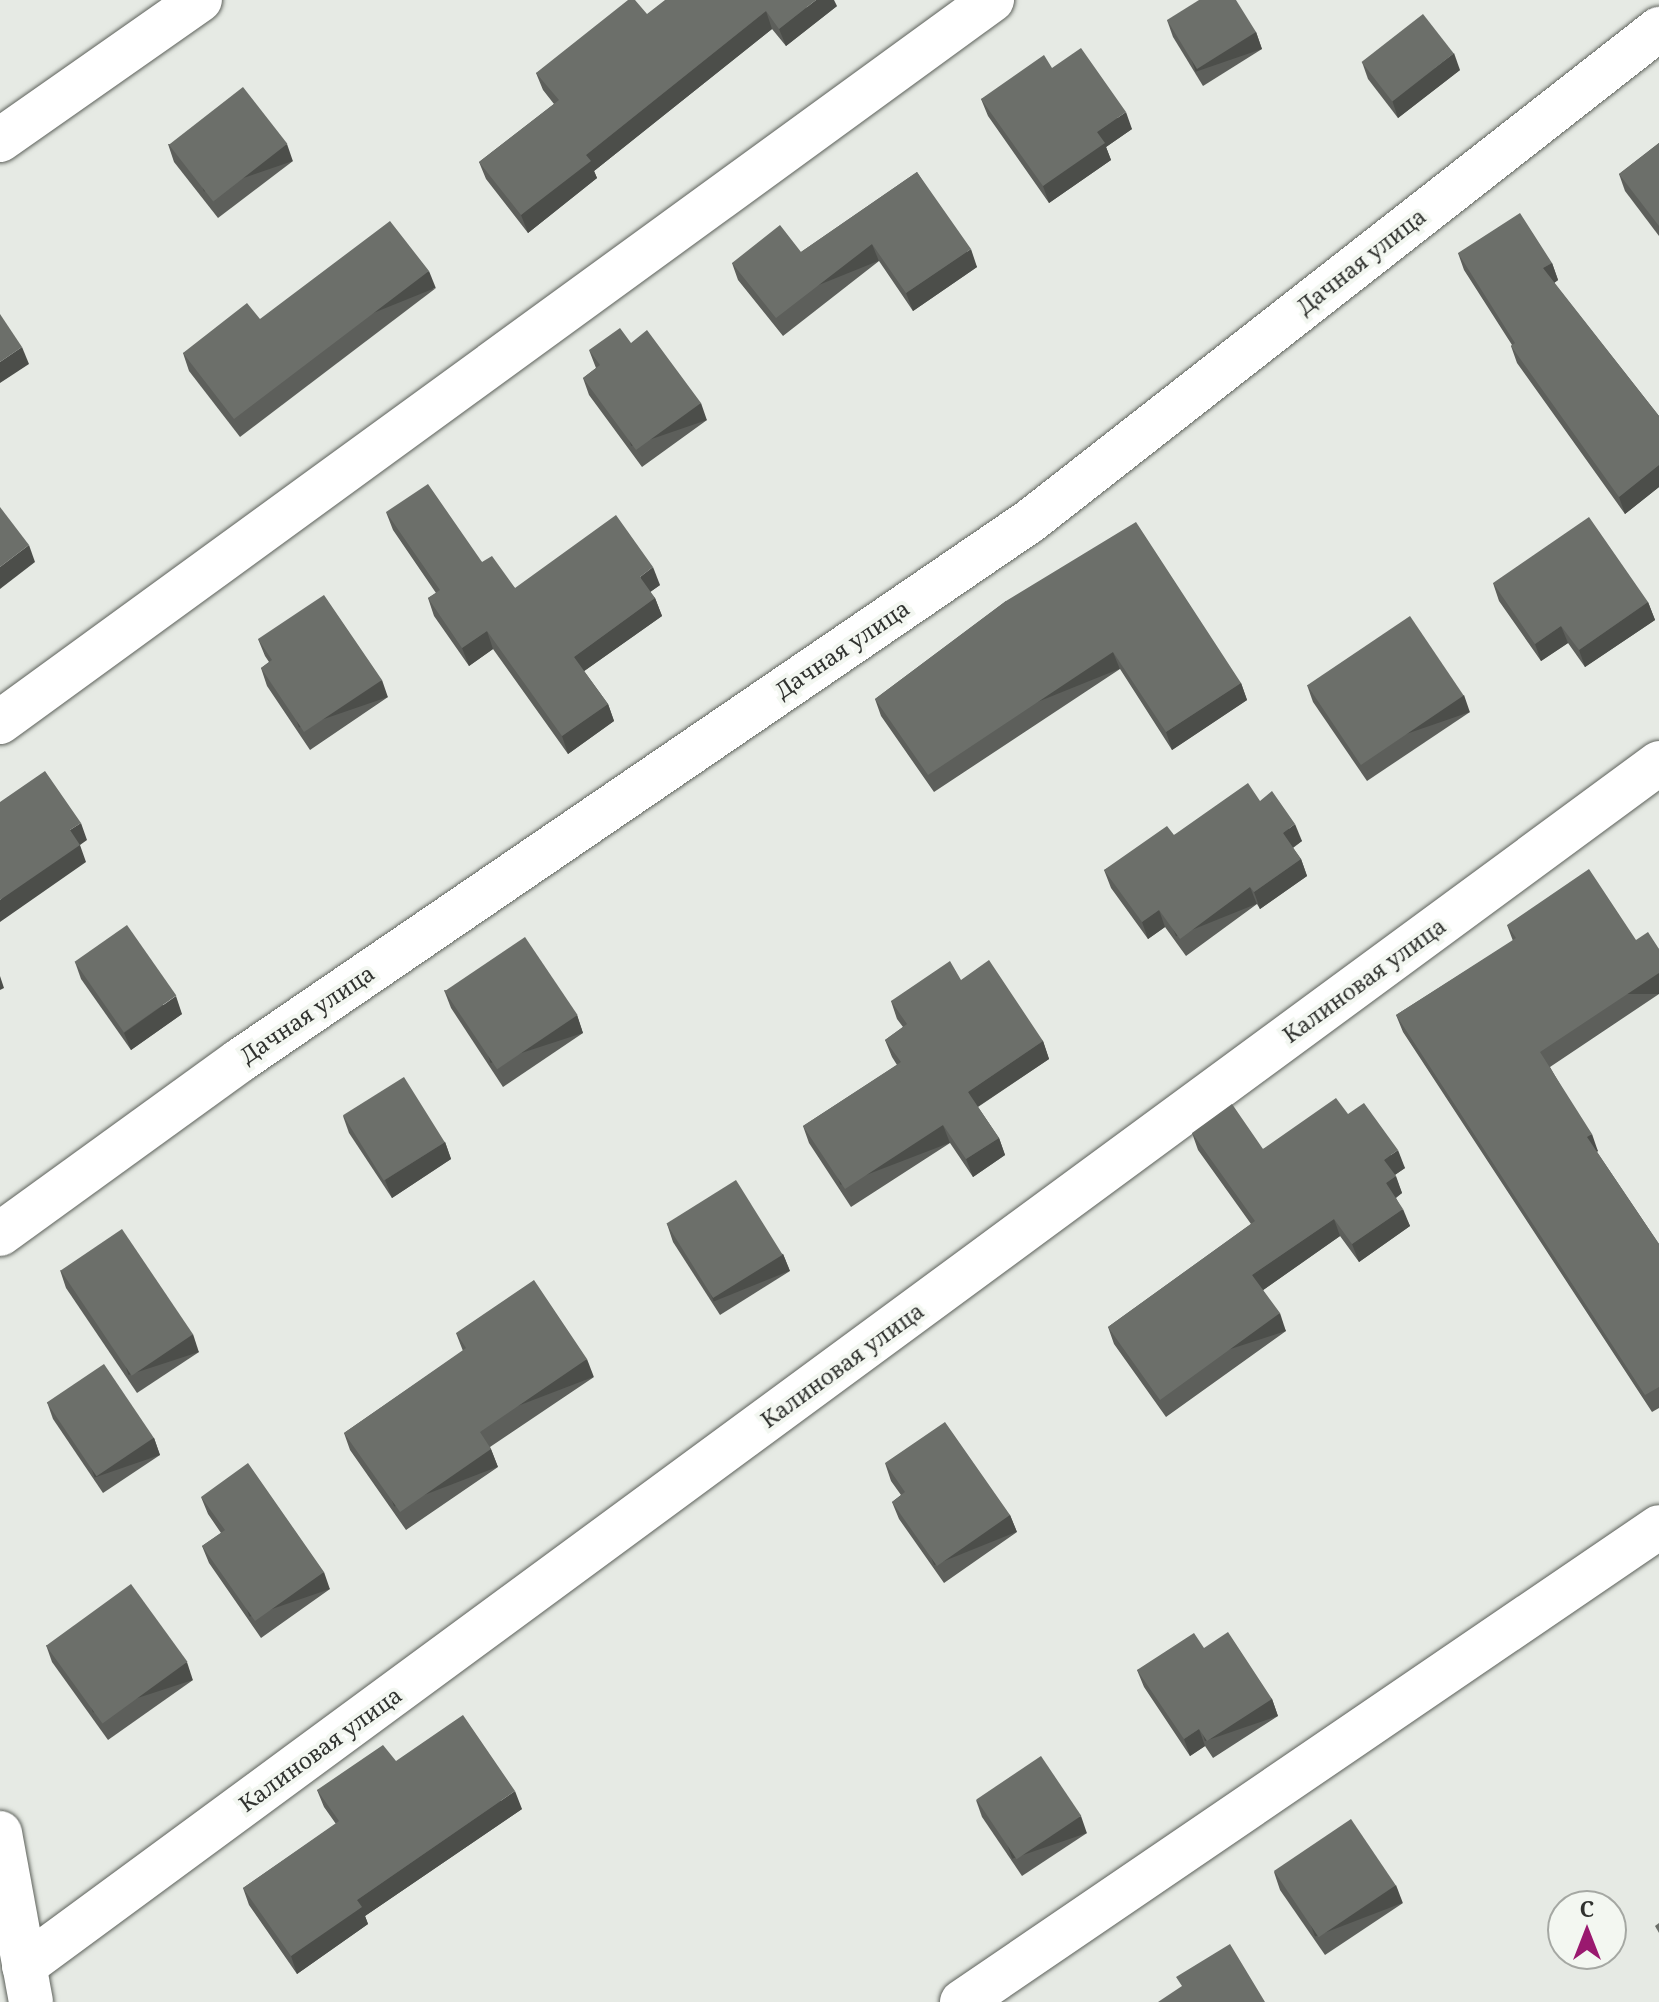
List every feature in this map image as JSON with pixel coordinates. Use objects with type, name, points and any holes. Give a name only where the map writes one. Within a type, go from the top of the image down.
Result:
[{"type":"street","points":[[0,140],[200,0]]},
{"type":"street","points":[[0,722],[992,0]]},
{"type":"street","name":"Дачная улица","points":[[0,1234],[239,1061],[1030,521],[1659,29]]},
{"type":"street","name":"Калиновая улица","points":[[28,1984],[1659,763]]},
{"type":"street","points":[[962,2002],[1659,1527]]},
{"type":"street","points":[[0,1833],[28,1984]]},
{"type":"building","points":[[628,0],[635,0],[647,14],[665,0],[816,0],[779,29],[766,11],[586,155],[591,161],[521,215],[479,162],[559,100],[536,73]]},
{"type":"building","points":[[1199,0],[1236,0],[1256,32],[1197,69],[1167,20]]},
{"type":"building","points":[[1423,14],[1454,53],[1392,101],[1362,62]]},
{"type":"building","points":[[1081,48],[1126,112],[1097,132],[1105,143],[1043,186],[981,99],[1044,55],[1052,68]]},
{"type":"building","points":[[243,87],[287,144],[213,202],[169,145]]},
{"type":"building","points":[[1659,143],[1659,226],[1619,174]]},
{"type":"building","points":[[917,172],[971,249],[906,293],[872,244],[776,318],[732,263],[780,225],[801,252]]},
{"type":"building","points":[[1520,213],[1552,263],[1543,268],[1659,416],[1659,465],[1619,497],[1511,346],[1515,343],[1458,253]]},
{"type":"building","points":[[390,221],[429,271],[234,419],[183,353],[247,303],[260,319]]},
{"type":"building","points":[[0,314],[22,347],[0,362]]},
{"type":"building","points":[[620,328],[631,343],[647,330],[701,403],[636,450],[583,378],[600,365],[589,350]]},
{"type":"building","points":[[428,484],[482,562],[492,556],[515,588],[616,515],[653,567],[640,577],[655,598],[574,657],[608,704],[562,736],[487,631],[462,648],[428,598],[440,590],[386,512]]},
{"type":"building","points":[[0,507],[29,545],[0,567]]},
{"type":"building","points":[[1589,517],[1648,602],[1579,650],[1561,626],[1535,644],[1493,583]]},
{"type":"building","points":[[1136,522],[1241,683],[1166,732],[1113,652],[928,775],[875,699],[1006,601]]},
{"type":"building","points":[[324,595],[382,680],[304,732],[261,668],[272,660],[258,639]]},
{"type":"building","points":[[1410,616],[1464,696],[1361,765],[1307,685]]},
{"type":"building","points":[[45,771],[81,823],[70,830],[80,845],[0,900],[0,802]]},
{"type":"building","points":[[1248,783],[1260,801],[1272,791],[1295,824],[1283,833],[1301,859],[1254,892],[1250,887],[1180,939],[1159,910],[1142,922],[1104,870],[1167,826],[1174,835]]},
{"type":"building","points":[[1589,869],[1636,940],[1648,932],[1659,949],[1659,973],[1540,1052],[1592,1134],[1587,1137],[1659,1244],[1659,1387],[1645,1395],[1396,1015],[1516,938],[1507,925]]},
{"type":"building","points":[[127,925],[176,995],[124,1032],[75,962]]},
{"type":"building","points":[[525,937],[578,1015],[497,1069],[445,991]]},
{"type":"building","points":[[989,960],[1043,1041],[968,1092],[999,1138],[966,1159],[943,1125],[845,1189],[803,1126],[901,1062],[885,1040],[907,1024],[891,1001],[950,961],[961,980]]},
{"type":"building","points":[[404,1077],[445,1142],[384,1180],[343,1115]]},
{"type":"building","points":[[1336,1098],[1348,1114],[1364,1103],[1398,1150],[1384,1160],[1396,1176],[1386,1183],[1403,1209],[1352,1244],[1334,1219],[1252,1275],[1280,1313],[1160,1400],[1108,1327],[1255,1221],[1192,1133],[1232,1104],[1263,1149]]},
{"type":"building","points":[[736,1180],[783,1255],[713,1298],[666,1223]]},
{"type":"building","points":[[122,1229],[193,1334],[132,1376],[61,1270]]},
{"type":"building","points":[[534,1280],[587,1359],[480,1432],[491,1449],[400,1512],[344,1433],[466,1348],[456,1333]]},
{"type":"building","points":[[104,1364],[154,1438],[97,1476],[47,1403]]},
{"type":"building","points":[[945,1422],[1010,1515],[937,1566],[892,1502],[905,1492],[885,1463]]},
{"type":"building","points":[[248,1463],[324,1572],[255,1621],[202,1546],[225,1530],[201,1497]]},
{"type":"building","points":[[131,1584],[187,1662],[102,1723],[46,1646]]},
{"type":"building","points":[[1228,1632],[1272,1699],[1207,1741],[1199,1729],[1184,1739],[1137,1670],[1194,1633],[1204,1648]]},
{"type":"building","points":[[463,1715],[515,1791],[357,1900],[362,1907],[291,1956],[243,1888],[339,1821],[317,1790],[383,1745],[396,1761]]},
{"type":"building","points":[[1041,1756],[1081,1816],[1017,1859],[976,1800]]},
{"type":"building","points":[[1351,1819],[1396,1885],[1319,1937],[1274,1871]]},
{"type":"building","points":[[1230,1944],[1265,2002],[1158,2002],[1182,1986],[1176,1977]]}]
